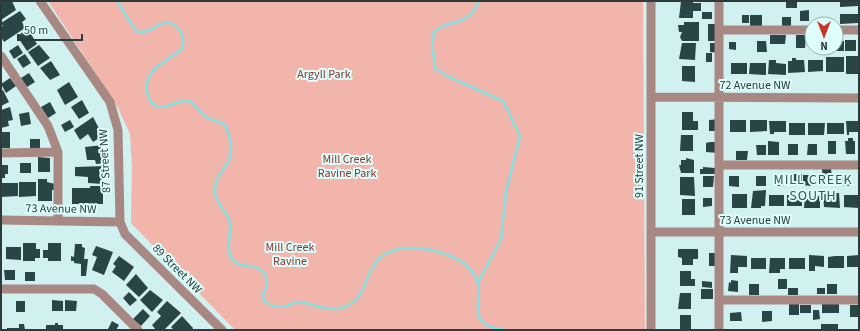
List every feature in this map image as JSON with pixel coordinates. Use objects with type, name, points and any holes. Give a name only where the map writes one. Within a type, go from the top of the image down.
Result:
[{"type":"street","name":"87 Street NW","points":[[40,1],[110,102],[118,130],[120,222]]},
{"type":"street","name":"91 Street NW","points":[[651,1],[651,330]]},
{"type":"street","points":[[719,1],[719,330]]},
{"type":"street","points":[[719,30],[804,30]]},
{"type":"street","points":[[844,30],[859,30]]},
{"type":"street","points":[[1,56],[48,126],[58,152],[58,220]]},
{"type":"street","name":"72 Avenue NW","points":[[651,97],[859,98]]},
{"type":"street","points":[[1,153],[58,152]]},
{"type":"street","points":[[720,165],[859,165]]},
{"type":"street","name":"73 Avenue NW","points":[[1,220],[120,222]]},
{"type":"street","name":"89 Street NW","points":[[120,222],[125,234],[222,330]]},
{"type":"street","name":"73 Avenue NW","points":[[652,232],[859,232]]},
{"type":"street","points":[[1,289],[94,289],[102,294],[138,330]]},
{"type":"street","points":[[719,300],[859,300]]},
{"type":"green space","name":"Mill Creek Ravine Park","points":[[48,1],[643,1],[645,330],[235,330],[131,223],[132,167],[130,134],[117,106]]},
{"type":"building","points":[[1,1],[12,1],[16,10],[1,20]]},
{"type":"building","points":[[681,1],[701,3],[701,11],[693,11],[693,18],[679,18]]},
{"type":"building","points":[[786,1],[797,1],[797,8],[786,8]]},
{"type":"building","points":[[840,1],[858,1],[858,6],[840,7]]},
{"type":"building","points":[[809,10],[809,16],[804,16],[804,21],[800,21],[800,11]]},
{"type":"building","points":[[20,11],[26,19],[22,22],[25,28],[4,42],[1,37],[1,27],[3,26],[1,23]]},
{"type":"building","points":[[702,12],[712,12],[712,19],[702,19]]},
{"type":"building","points":[[840,14],[858,14],[858,23],[844,24],[844,16],[840,16]]},
{"type":"building","points":[[742,15],[749,15],[749,23],[742,23]]},
{"type":"building","points":[[750,15],[762,15],[762,26],[750,26]]},
{"type":"building","points":[[782,17],[791,17],[791,26],[782,26]]},
{"type":"building","points":[[684,22],[699,22],[699,41],[682,41],[680,37],[682,32],[679,32],[678,25],[684,25]]},
{"type":"building","points":[[708,24],[719,24],[719,41],[708,41]]},
{"type":"building","points":[[28,29],[37,44],[27,51],[17,36]]},
{"type":"building","points":[[770,35],[786,35],[785,44],[770,44]]},
{"type":"building","points":[[796,35],[804,35],[804,48],[796,48]]},
{"type":"building","points":[[845,40],[856,40],[856,51],[845,51]]},
{"type":"building","points":[[757,41],[766,41],[767,52],[757,52]]},
{"type":"building","points":[[729,42],[736,42],[736,50],[729,49]]},
{"type":"building","points":[[682,43],[696,43],[695,60],[679,59]]},
{"type":"building","points":[[710,43],[719,43],[719,53],[710,52]]},
{"type":"building","points":[[18,45],[23,53],[14,59],[9,51]]},
{"type":"building","points":[[39,45],[50,58],[38,66],[28,52]]},
{"type":"building","points":[[706,53],[712,53],[712,62],[706,62]]},
{"type":"building","points":[[25,54],[31,63],[23,68],[17,59]]},
{"type":"building","points":[[846,56],[859,56],[859,74],[846,74]]},
{"type":"building","points":[[826,57],[844,57],[844,72],[826,72]]},
{"type":"building","points":[[792,58],[796,58],[796,60],[804,60],[805,72],[788,73],[788,61],[792,61]]},
{"type":"building","points":[[769,60],[776,60],[776,63],[786,64],[786,75],[768,74]]},
{"type":"building","points":[[808,60],[823,60],[823,71],[808,72]]},
{"type":"building","points":[[51,61],[60,75],[50,80],[40,68]]},
{"type":"building","points":[[731,63],[747,63],[747,74],[731,74]]},
{"type":"building","points":[[750,63],[766,63],[766,75],[749,74]]},
{"type":"building","points":[[682,66],[695,66],[695,82],[682,81]]},
{"type":"building","points":[[29,73],[35,82],[27,87],[21,78]]},
{"type":"building","points":[[10,78],[16,86],[6,93],[1,84]]},
{"type":"building","points":[[69,82],[78,97],[65,105],[57,90]]},
{"type":"building","points":[[3,90],[9,102],[1,106],[1,91]]},
{"type":"building","points":[[82,100],[89,113],[79,119],[71,107]]},
{"type":"building","points":[[50,102],[56,113],[48,118],[41,107]]},
{"type":"building","points":[[10,107],[13,120],[8,121],[9,126],[1,128],[1,110]]},
{"type":"building","points":[[29,112],[31,124],[21,126],[19,114]]},
{"type":"building","points":[[682,112],[693,112],[693,121],[698,121],[698,130],[682,130]]},
{"type":"building","points":[[93,117],[103,136],[93,142],[88,134],[80,140],[74,130]]},
{"type":"building","points":[[720,119],[720,131],[709,131],[709,120]]},
{"type":"building","points":[[70,120],[74,127],[65,132],[61,125]]},
{"type":"building","points":[[730,120],[746,120],[746,132],[730,132]]},
{"type":"building","points":[[750,120],[767,120],[767,131],[750,132]]},
{"type":"building","points":[[769,121],[786,121],[786,132],[774,132],[774,134],[770,134]]},
{"type":"building","points":[[846,121],[859,121],[859,132],[849,132],[849,135],[847,135]]},
{"type":"building","points":[[789,123],[805,123],[805,135],[789,135]]},
{"type":"building","points":[[808,123],[825,123],[824,135],[808,135]]},
{"type":"building","points":[[827,123],[844,123],[844,134],[827,134]]},
{"type":"building","points":[[1,132],[10,132],[10,148],[1,148]]},
{"type":"building","points":[[681,135],[693,135],[693,151],[680,151]]},
{"type":"building","points":[[848,138],[853,138],[853,141],[855,141],[855,154],[846,154],[845,141],[848,141]]},
{"type":"building","points":[[30,139],[40,139],[40,148],[30,148]]},
{"type":"building","points":[[768,141],[779,142],[779,155],[768,155]]},
{"type":"building","points":[[828,141],[836,141],[836,154],[828,154]]},
{"type":"building","points":[[720,142],[719,153],[706,152],[706,143]]},
{"type":"building","points":[[788,144],[798,144],[798,155],[788,155]]},
{"type":"building","points":[[808,144],[817,144],[817,155],[807,155]]},
{"type":"building","points":[[103,145],[105,163],[96,164],[95,160],[87,160],[85,147]]},
{"type":"building","points":[[756,145],[766,145],[766,155],[757,155]]},
{"type":"building","points":[[736,151],[748,151],[747,160],[736,160]]},
{"type":"building","points":[[38,157],[50,158],[50,172],[38,172]]},
{"type":"building","points":[[686,158],[694,160],[694,173],[681,173],[679,165],[681,165],[681,160],[686,160]]},
{"type":"building","points":[[20,163],[31,163],[31,173],[20,173]]},
{"type":"building","points":[[1,165],[8,165],[8,174],[5,174],[5,178],[1,178]]},
{"type":"building","points":[[105,166],[103,184],[88,183],[88,177],[75,176],[75,167]]},
{"type":"building","points":[[703,167],[715,168],[715,174],[700,174],[700,169],[703,169]]},
{"type":"building","points":[[822,169],[831,169],[832,177],[836,177],[836,185],[832,185],[832,182],[823,182]]},
{"type":"building","points":[[794,174],[802,174],[802,185],[794,184]]},
{"type":"building","points":[[803,175],[811,175],[811,186],[803,185]]},
{"type":"building","points":[[841,175],[850,176],[850,186],[841,186]]},
{"type":"building","points":[[703,176],[714,176],[713,187],[703,187]]},
{"type":"building","points":[[729,176],[739,176],[739,187],[729,186]]},
{"type":"building","points":[[756,176],[766,176],[766,186],[756,186]]},
{"type":"building","points":[[777,176],[784,176],[784,186],[778,186]]},
{"type":"building","points":[[680,177],[694,177],[695,196],[680,195]]},
{"type":"building","points":[[38,179],[47,179],[47,182],[55,184],[55,190],[52,190],[52,201],[38,201]]},
{"type":"building","points":[[19,182],[36,182],[36,196],[19,197]]},
{"type":"building","points":[[1,183],[18,183],[18,196],[1,197]]},
{"type":"building","points":[[90,186],[103,186],[103,204],[72,204],[72,188],[90,188]]},
{"type":"building","points":[[766,190],[765,206],[761,206],[761,208],[751,208],[753,191]]},
{"type":"building","points":[[823,193],[839,193],[840,208],[824,207]]},
{"type":"building","points":[[732,194],[747,194],[747,208],[732,208]]},
{"type":"building","points":[[769,195],[784,195],[784,206],[769,206]]},
{"type":"building","points":[[787,195],[802,195],[802,206],[787,206]]},
{"type":"building","points":[[844,195],[859,195],[859,208],[844,207]]},
{"type":"building","points":[[805,196],[820,196],[820,208],[804,208]]},
{"type":"building","points":[[703,198],[712,198],[712,206],[703,207]]},
{"type":"building","points":[[682,199],[695,199],[695,215],[682,215]]},
{"type":"building","points":[[23,243],[36,243],[36,249],[40,249],[40,258],[35,258],[35,261],[23,261]]},
{"type":"building","points":[[48,243],[61,243],[61,261],[48,261],[48,258],[43,258],[43,250],[48,250]]},
{"type":"building","points":[[75,244],[82,244],[82,247],[85,248],[84,259],[88,259],[86,276],[81,276],[81,264],[71,261],[71,256],[74,257]]},
{"type":"building","points":[[96,246],[113,252],[104,275],[92,270],[97,257],[92,255]]},
{"type":"building","points":[[6,247],[21,247],[21,260],[6,259]]},
{"type":"building","points":[[678,249],[698,249],[698,259],[693,259],[693,265],[682,265],[682,258],[678,257]]},
{"type":"building","points":[[709,253],[719,253],[719,266],[709,266]]},
{"type":"building","points":[[731,255],[747,256],[747,267],[738,267],[738,273],[730,273]]},
{"type":"building","points":[[809,255],[824,256],[824,267],[815,266],[815,271],[809,271]]},
{"type":"building","points":[[859,255],[859,267],[847,267],[847,256]]},
{"type":"building","points":[[119,256],[134,267],[124,281],[112,272],[116,266],[113,264]]},
{"type":"building","points":[[844,256],[844,268],[828,268],[828,257]]},
{"type":"building","points":[[751,258],[766,258],[766,269],[751,269]]},
{"type":"building","points":[[770,258],[785,258],[785,269],[780,269],[780,273],[769,273]]},
{"type":"building","points":[[789,258],[805,258],[805,269],[789,269]]},
{"type":"building","points":[[4,270],[15,270],[15,280],[5,280]]},
{"type":"building","points":[[680,271],[691,271],[691,279],[695,279],[695,286],[680,286]]},
{"type":"building","points":[[25,272],[35,272],[35,281],[25,281]]},
{"type":"building","points":[[136,274],[148,288],[139,297],[126,285]]},
{"type":"building","points":[[778,279],[787,279],[787,289],[778,289]]},
{"type":"building","points":[[731,280],[738,281],[738,292],[728,291],[729,282],[731,283]]},
{"type":"building","points":[[702,281],[712,282],[712,288],[702,287]]},
{"type":"building","points":[[749,284],[759,284],[759,295],[749,295]]},
{"type":"building","points":[[827,284],[837,284],[837,294],[827,294]]},
{"type":"building","points":[[788,288],[798,288],[798,295],[788,295]]},
{"type":"building","points":[[817,288],[825,288],[825,294],[817,294]]},
{"type":"building","points":[[701,289],[713,289],[713,299],[701,299]]},
{"type":"building","points":[[150,290],[163,300],[152,312],[140,300]]},
{"type":"building","points":[[129,292],[137,300],[130,306],[123,298]]},
{"type":"building","points":[[680,293],[691,293],[691,309],[678,309]]},
{"type":"building","points":[[52,300],[63,301],[63,311],[52,311]]},
{"type":"building","points":[[65,300],[77,301],[76,311],[65,311]]},
{"type":"building","points":[[16,301],[25,301],[25,312],[16,312]]},
{"type":"building","points":[[167,301],[181,313],[164,330],[156,330],[152,325],[161,316],[157,312]]},
{"type":"building","points":[[789,304],[799,304],[799,315],[789,315]]},
{"type":"building","points":[[822,304],[839,304],[839,313],[822,313]]},
{"type":"building","points":[[800,305],[811,305],[811,313],[800,313]]},
{"type":"building","points":[[850,305],[859,305],[859,317],[850,317]]},
{"type":"building","points":[[143,309],[150,316],[141,326],[133,319]]},
{"type":"building","points":[[813,310],[819,310],[820,319],[813,320]]},
{"type":"building","points":[[762,311],[772,311],[772,321],[762,322]]},
{"type":"building","points":[[741,312],[742,321],[730,321],[730,313]]},
{"type":"building","points":[[680,315],[691,315],[691,330],[680,330]]},
{"type":"building","points":[[182,316],[193,328],[192,330],[174,330],[171,327]]},
{"type":"building","points":[[112,321],[119,325],[116,330],[108,329]]},
{"type":"building","points":[[55,323],[58,323],[58,325],[63,325],[63,330],[46,330],[46,325],[55,325]]},
{"type":"building","points":[[19,324],[24,324],[25,330],[7,330],[7,328],[19,328]]},
{"type":"building","points":[[821,324],[838,324],[838,330],[821,330]]},
{"type":"waterway","points":[[117,1],[136,31],[148,31],[166,22],[175,26],[183,36],[183,45],[181,50],[153,71],[147,83],[147,91],[150,100],[154,105],[159,107],[188,101],[191,102],[206,117],[221,123],[227,129],[231,149],[230,157],[217,179],[215,185],[216,198],[229,219],[229,249],[232,259],[239,264],[255,267],[262,271],[266,276],[267,287],[263,294],[264,301],[278,307],[284,307],[299,302],[330,309],[341,308],[352,303],[359,296],[368,276],[381,257],[392,251],[418,248],[440,252],[460,261],[469,268],[475,276],[478,285],[478,312],[480,319],[482,322],[494,328],[504,330]]},
{"type":"waterway","points":[[478,283],[501,239],[506,192],[520,136],[503,101],[447,76],[435,68],[432,44],[434,32],[447,24],[459,21],[469,16],[479,1]]},
{"type":"district","name":"MILL CREEK SOUTH","points":[[813,188]]},
{"type":"park label","name":"Argyll Park","points":[[324,74]]},
{"type":"park label","name":"Mill Creek Ravine","points":[[290,254]]}]
